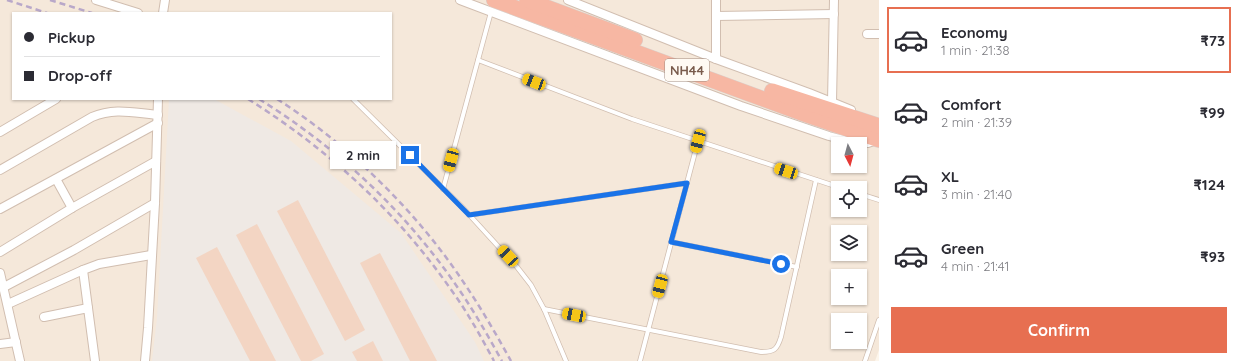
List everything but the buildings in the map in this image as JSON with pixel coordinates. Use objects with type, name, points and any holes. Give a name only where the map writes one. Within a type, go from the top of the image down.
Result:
[{"type":"highway","name":"NH44","points":[[527,0],[756,86],[875,125]]},
{"type":"highway","name":"NH44","points":[[492,6],[879,140]]},
{"type":"street","points":[[96,0],[135,12]]},
{"type":"street","points":[[163,12],[165,0]]},
{"type":"street","points":[[460,0],[492,6]]},
{"type":"street","points":[[568,0],[716,59],[832,102],[857,114],[875,125]]},
{"type":"street","points":[[716,0],[716,59]]},
{"type":"street","points":[[832,102],[834,0]]},
{"type":"street","points":[[716,16],[834,14]]},
{"type":"street","points":[[866,34],[879,34]]},
{"type":"street","points":[[0,132],[54,100]]},
{"type":"street","points":[[145,361],[155,203],[158,100]]},
{"type":"street","points":[[0,170],[92,116],[100,113],[119,111],[158,119]]},
{"type":"street","points":[[0,209],[56,179],[158,119]]},
{"type":"street","points":[[0,252],[72,208],[156,161]]},
{"type":"street","points":[[56,179],[72,208]]},
{"type":"street","points":[[4,287],[74,250],[155,203]]},
{"type":"street","points":[[8,304],[83,270],[100,264],[151,255]]},
{"type":"street","points":[[83,270],[94,361]]},
{"type":"street","points":[[0,273],[20,361]]},
{"type":"street","points":[[44,317],[88,308]]},
{"type":"street","points":[[0,344],[16,342]]},
{"type":"lane","points":[[443,189],[492,6]]},
{"type":"lane","points":[[478,60],[632,119],[831,185]]},
{"type":"lane","points":[[354,100],[469,215],[517,266],[544,309],[566,361]]},
{"type":"lane","points":[[640,361],[698,141]]},
{"type":"lane","points":[[544,309],[761,352],[769,352],[775,349],[779,344],[781,337],[816,180]]},
{"type":"lane","points":[[469,215],[687,183]]},
{"type":"lane","points":[[867,196],[879,200]]},
{"type":"lane","points":[[671,242],[797,267]]},
{"type":"lane","points":[[865,361],[879,320]]},
{"type":"shaded area","points":[[0,0],[879,0],[879,350],[875,361],[0,361]]},
{"type":"shaded area","points":[[169,100],[216,100],[291,141],[401,233],[475,342],[484,361],[152,361],[157,318]]},
{"type":"railway","points":[[7,0],[44,12]]},
{"type":"railway","points":[[50,0],[89,12]]},
{"type":"railway","points":[[250,100],[306,139],[334,161],[385,209],[431,262],[452,291],[469,316],[494,361]]},
{"type":"railway","points":[[261,100],[288,118],[343,160],[369,183],[393,208],[438,260],[458,288],[502,361]]},
{"type":"railway","points":[[278,100],[330,137],[380,182],[403,206],[446,257],[488,321],[511,361]]},
{"type":"route","points":[[410,155],[469,215],[687,183],[671,242],[781,264]]}]
